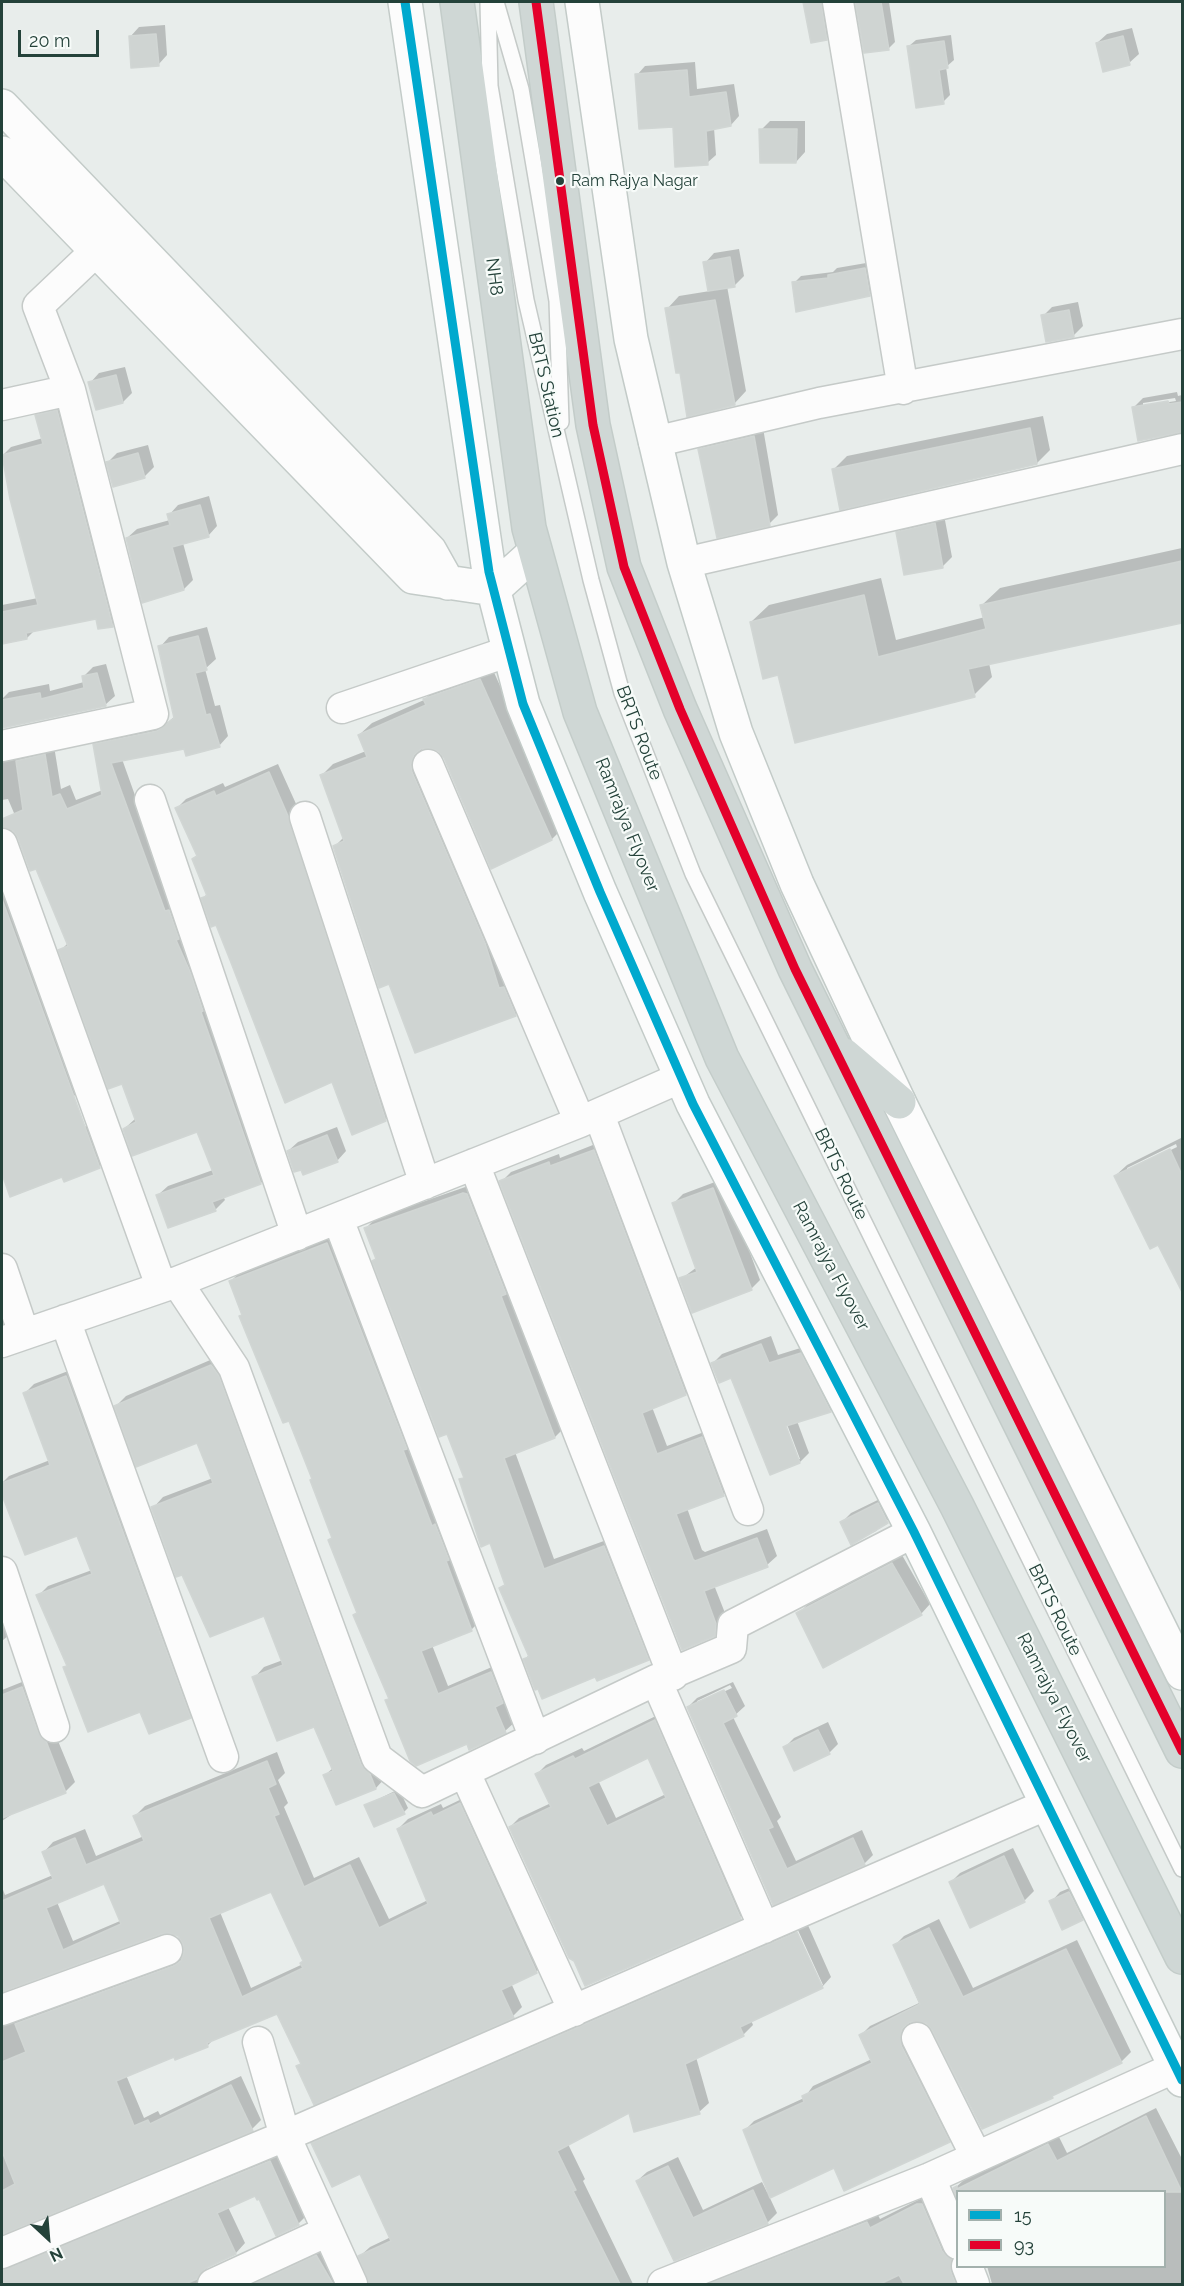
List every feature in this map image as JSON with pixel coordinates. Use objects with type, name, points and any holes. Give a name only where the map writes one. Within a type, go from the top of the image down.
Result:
[{"type":"main road","name":"NH8","points":[[457,2],[498,311],[529,528],[535,552]]},
{"type":"main road","points":[[536,2],[593,425],[624,567],[685,720],[795,969],[1182,1751]]},
{"type":"main road","name":"Ramrajya Flyover","points":[[535,552],[580,712],[722,1058],[957,1506],[1182,1957]]},
{"type":"main road","points":[[833,1046],[899,1102]]},
{"type":"street","points":[[405,2],[489,572],[508,655],[523,704],[600,892],[682,1077],[914,1532],[1179,2073],[976,2156],[930,2178],[663,2284]]},
{"type":"street","points":[[582,2],[631,339],[684,563],[747,761],[797,884],[899,1102],[1182,1673]]},
{"type":"street","points":[[838,2],[903,389]]},
{"type":"street","points":[[2,106],[430,551],[448,583]]},
{"type":"street","points":[[2,153],[413,577],[494,589],[535,552]]},
{"type":"street","points":[[2,746],[153,714],[70,390],[38,306],[97,250]]},
{"type":"street","points":[[654,442],[819,403],[903,389],[1182,334]]},
{"type":"street","points":[[2,405],[70,390]]},
{"type":"street","points":[[684,563],[1182,449]]},
{"type":"street","points":[[342,708],[508,655]]},
{"type":"street","points":[[428,765],[589,1119],[748,1510]]},
{"type":"street","points":[[150,800],[297,1235]]},
{"type":"street","points":[[304,817],[425,1184]]},
{"type":"street","points":[[2,844],[169,1284],[234,1368],[376,1758],[422,1792],[731,1648],[733,1625],[914,1532]]},
{"type":"street","points":[[2,1269],[13,1338],[169,1284],[297,1235],[589,1119],[682,1077]]},
{"type":"street","points":[[474,1164],[664,1678],[764,1928]]},
{"type":"street","points":[[338,1219],[535,1739]]},
{"type":"street","points":[[65,1320],[224,1757]]},
{"type":"street","points":[[2,1572],[54,1727]]},
{"type":"street","points":[[465,1773],[574,2011]]},
{"type":"street","points":[[2,2253],[285,2136],[1048,1804]]},
{"type":"street","points":[[2,2010],[167,1950]]},
{"type":"street","points":[[917,2038],[976,2156]]},
{"type":"street","points":[[258,2042],[285,2136],[352,2284]]},
{"type":"street","points":[[930,2178],[956,2242]]},
{"type":"street","points":[[213,2284],[328,2232]]},
{"type":"street","points":[[968,2268],[974,2284]]},
{"type":"lane","name":"BRTS Station","points":[[488,2],[490,86],[526,300],[562,455]]},
{"type":"lane","name":"BRTS Station","points":[[496,2],[521,89],[557,301],[562,455]]},
{"type":"lane","name":"BRTS Route","points":[[562,455],[591,580],[622,693],[693,874],[1182,1869]]},
{"type":"building","points":[[803,2],[821,2],[827,40],[811,43]]},
{"type":"building","points":[[855,2],[881,2],[889,50],[864,53]]},
{"type":"building","points":[[156,34],[159,66],[131,68],[129,36]]},
{"type":"building","points":[[1123,36],[1130,65],[1103,72],[1096,43]]},
{"type":"building","points":[[944,41],[948,68],[939,70],[944,104],[916,108],[907,46]]},
{"type":"building","points":[[687,70],[689,97],[726,92],[731,126],[706,131],[708,165],[675,167],[673,127],[639,129],[635,74]]},
{"type":"building","points":[[759,129],[797,129],[796,163],[760,163]]},
{"type":"building","points":[[730,257],[735,287],[708,291],[703,262]]},
{"type":"building","points":[[865,268],[870,296],[796,312],[792,282],[828,278],[828,275]]},
{"type":"building","points":[[715,300],[735,405],[687,417],[680,373],[676,373],[665,308]]},
{"type":"building","points":[[1069,310],[1074,337],[1046,342],[1041,315]]},
{"type":"building","points":[[116,375],[123,403],[96,410],[88,382]]},
{"type":"building","points":[[1168,401],[1169,404],[1182,402],[1182,432],[1138,441],[1132,407]]},
{"type":"building","points":[[57,410],[113,627],[98,629],[96,619],[26,633],[27,639],[2,644],[2,612],[38,605],[10,499],[2,455],[43,444],[35,415]]},
{"type":"building","points":[[1030,428],[1037,464],[840,510],[832,469]]},
{"type":"building","points":[[754,436],[770,526],[717,538],[698,449]]},
{"type":"building","points":[[138,453],[145,478],[113,487],[106,462]]},
{"type":"building","points":[[200,505],[209,537],[172,547],[184,590],[142,603],[126,538],[170,525],[167,514]]},
{"type":"building","points":[[935,523],[943,568],[904,575],[896,532]]},
{"type":"building","points":[[1182,561],[1182,623],[968,669],[975,697],[795,743],[778,675],[763,679],[750,622],[864,595],[878,657],[986,629],[980,605]]},
{"type":"building","points":[[198,636],[207,670],[195,673],[206,715],[210,714],[220,747],[186,756],[184,749],[111,763],[165,911],[169,910],[179,939],[176,940],[191,974],[203,1011],[201,1012],[261,1184],[212,1202],[216,1211],[168,1228],[156,1195],[214,1175],[197,1132],[132,1156],[123,1129],[136,1122],[122,1084],[108,1089],[58,950],[68,946],[36,869],[30,871],[18,838],[13,831],[2,827],[2,819],[23,810],[16,761],[45,754],[52,797],[60,794],[67,809],[102,795],[93,744],[157,731],[174,718],[158,646]]},
{"type":"building","points":[[97,673],[106,706],[2,728],[2,700],[40,693],[41,699],[84,688],[82,676]]},
{"type":"building","points":[[480,679],[552,840],[491,869],[444,758],[438,751],[429,748],[421,749],[414,755],[411,764],[412,772],[485,943],[499,988],[504,987],[516,1016],[415,1053],[389,984],[379,988],[333,846],[344,841],[320,775],[367,757],[358,735],[426,705],[423,699]]},
{"type":"building","points":[[269,772],[288,816],[386,1121],[352,1135],[332,1082],[285,1103],[216,925],[211,927],[201,898],[207,896],[192,859],[197,856],[175,808],[214,791],[216,796]]},
{"type":"building","points":[[2,899],[100,1168],[64,1182],[62,1177],[10,1197],[2,1174]]},
{"type":"building","points":[[327,1135],[338,1162],[303,1175],[301,1170],[294,1172],[287,1151]]},
{"type":"building","points":[[1170,1149],[1182,1175],[1182,1292],[1158,1245],[1150,1249],[1114,1176]]},
{"type":"building","points":[[594,1150],[686,1395],[642,1413],[657,1454],[702,1437],[724,1496],[676,1514],[693,1559],[695,1561],[757,1538],[768,1567],[704,1591],[716,1624],[715,1636],[682,1650],[499,1181],[549,1162],[550,1166]]},
{"type":"building","points":[[713,1188],[752,1290],[692,1313],[679,1278],[697,1272],[672,1203]]},
{"type":"building","points":[[463,1193],[467,1194],[506,1294],[501,1296],[555,1438],[504,1458],[544,1569],[604,1546],[649,1660],[597,1681],[595,1677],[542,1699],[538,1689],[535,1690],[523,1659],[529,1657],[499,1588],[505,1585],[490,1543],[481,1547],[459,1479],[464,1478],[447,1434],[439,1437],[372,1261],[376,1259],[364,1228]]},
{"type":"building","points":[[327,1243],[407,1449],[403,1450],[432,1526],[435,1524],[449,1560],[446,1561],[472,1631],[421,1651],[438,1694],[491,1672],[503,1703],[495,1707],[506,1733],[469,1750],[467,1744],[416,1766],[410,1761],[385,1700],[389,1699],[353,1615],[357,1613],[328,1540],[332,1538],[310,1480],[312,1479],[289,1421],[283,1423],[239,1316],[242,1315],[229,1281]]},
{"type":"building","points":[[761,1344],[769,1363],[801,1353],[831,1412],[786,1426],[800,1463],[770,1475],[731,1378],[719,1383],[711,1363]]},
{"type":"building","points":[[211,1365],[219,1376],[361,1764],[370,1774],[376,1789],[336,1805],[323,1775],[333,1771],[314,1727],[277,1741],[252,1677],[283,1665],[264,1616],[210,1637],[182,1575],[176,1577],[151,1507],[213,1483],[197,1443],[136,1467],[114,1406]]},
{"type":"building","points":[[66,1376],[191,1718],[149,1734],[140,1712],[88,1732],[63,1667],[67,1666],[36,1595],[92,1574],[77,1536],[25,1555],[2,1495],[2,1483],[50,1465],[23,1393]]},
{"type":"building","points":[[878,1503],[888,1523],[851,1545],[840,1522]]},
{"type":"building","points":[[892,1563],[922,1615],[823,1668],[796,1613]]},
{"type":"building","points":[[22,1687],[38,1732],[46,1741],[66,1793],[2,1818],[2,1695]]},
{"type":"building","points":[[724,1690],[737,1716],[723,1723],[773,1827],[768,1829],[787,1869],[853,1838],[865,1865],[773,1905],[687,1707]]},
{"type":"building","points":[[655,1720],[741,1919],[585,1986],[574,1961],[569,1958],[509,1827],[551,1807],[535,1774],[573,1756],[575,1759]],"holes":[[[648,1758],[666,1798],[607,1826],[588,1787]]]},
{"type":"building","points":[[818,1730],[830,1754],[794,1771],[783,1747]]},
{"type":"building","points":[[267,1761],[276,1784],[268,1788],[279,1814],[274,1816],[304,1887],[350,1865],[379,1928],[428,1904],[397,1829],[431,1812],[433,1816],[460,1803],[537,1973],[501,1990],[514,2018],[314,2105],[296,2066],[301,2064],[277,2014],[207,2043],[208,2047],[175,2060],[174,2057],[116,2081],[134,2126],[148,2120],[150,2124],[231,2085],[253,2131],[2,2235],[2,2191],[15,2184],[2,2151],[2,2062],[26,2052],[15,2024],[173,1966],[181,1961],[184,1952],[183,1944],[178,1936],[169,1933],[161,1934],[2,1992],[2,1901],[53,1879],[42,1852],[75,1838],[86,1865],[144,1841],[133,1816]],"holes":[[[104,1884],[121,1924],[63,1950],[46,1908]],[[271,1892],[303,1961],[300,1963],[303,1968],[242,1997],[209,1918]]]},
{"type":"building","points":[[394,1793],[405,1814],[374,1827],[364,1805]]},
{"type":"building","points":[[1004,1856],[1025,1902],[970,1928],[949,1882]]},
{"type":"building","points":[[1069,1892],[1083,1920],[1062,1930],[1049,1901]]},
{"type":"building","points":[[929,1928],[963,1997],[1066,1949],[1122,2063],[1052,2096],[1053,2098],[982,2129],[932,2030],[926,2023],[910,2022],[902,2029],[901,2045],[950,2142],[844,2191],[834,2168],[770,2198],[743,2130],[804,2102],[802,2096],[872,2063],[859,2035],[920,2004],[893,1945]]},
{"type":"building","points":[[797,1932],[823,1988],[740,2027],[744,2036],[685,2064],[700,2114],[634,2132],[629,2113],[557,2151],[576,2190],[573,2191],[620,2284],[369,2284],[358,2256],[391,2241],[360,2174],[332,2187],[311,2143]]},
{"type":"building","points":[[1146,2116],[1182,2192],[1166,2192],[1166,2190],[956,2190],[956,2196],[953,2188],[957,2186],[957,2189],[1048,2144],[1057,2161]]},
{"type":"building","points":[[270,2161],[299,2225],[276,2236],[259,2199],[257,2200],[255,2196],[217,2213],[236,2254],[206,2268],[197,2279],[185,2284],[2,2284],[2,2270]]},
{"type":"building","points":[[668,2166],[693,2218],[753,2190],[768,2224],[674,2261],[636,2181]]},
{"type":"building","points":[[917,2204],[922,2204],[942,2251],[952,2259],[951,2272],[956,2284],[904,2284],[899,2275],[880,2284],[708,2284],[867,2222],[870,2228]]},
{"type":"building","points":[[316,2255],[333,2284],[253,2284]]},
{"type":"transit line","name":"15","points":[[405,2],[489,572],[523,704],[600,892],[693,1104],[914,1532],[1182,2080]]},
{"type":"transit line","name":"93","points":[[536,2],[593,425],[624,567],[680,709],[795,969],[1182,1751]]},
{"type":"place","name":"Ram Rajya Nagar","points":[[560,181]]}]
